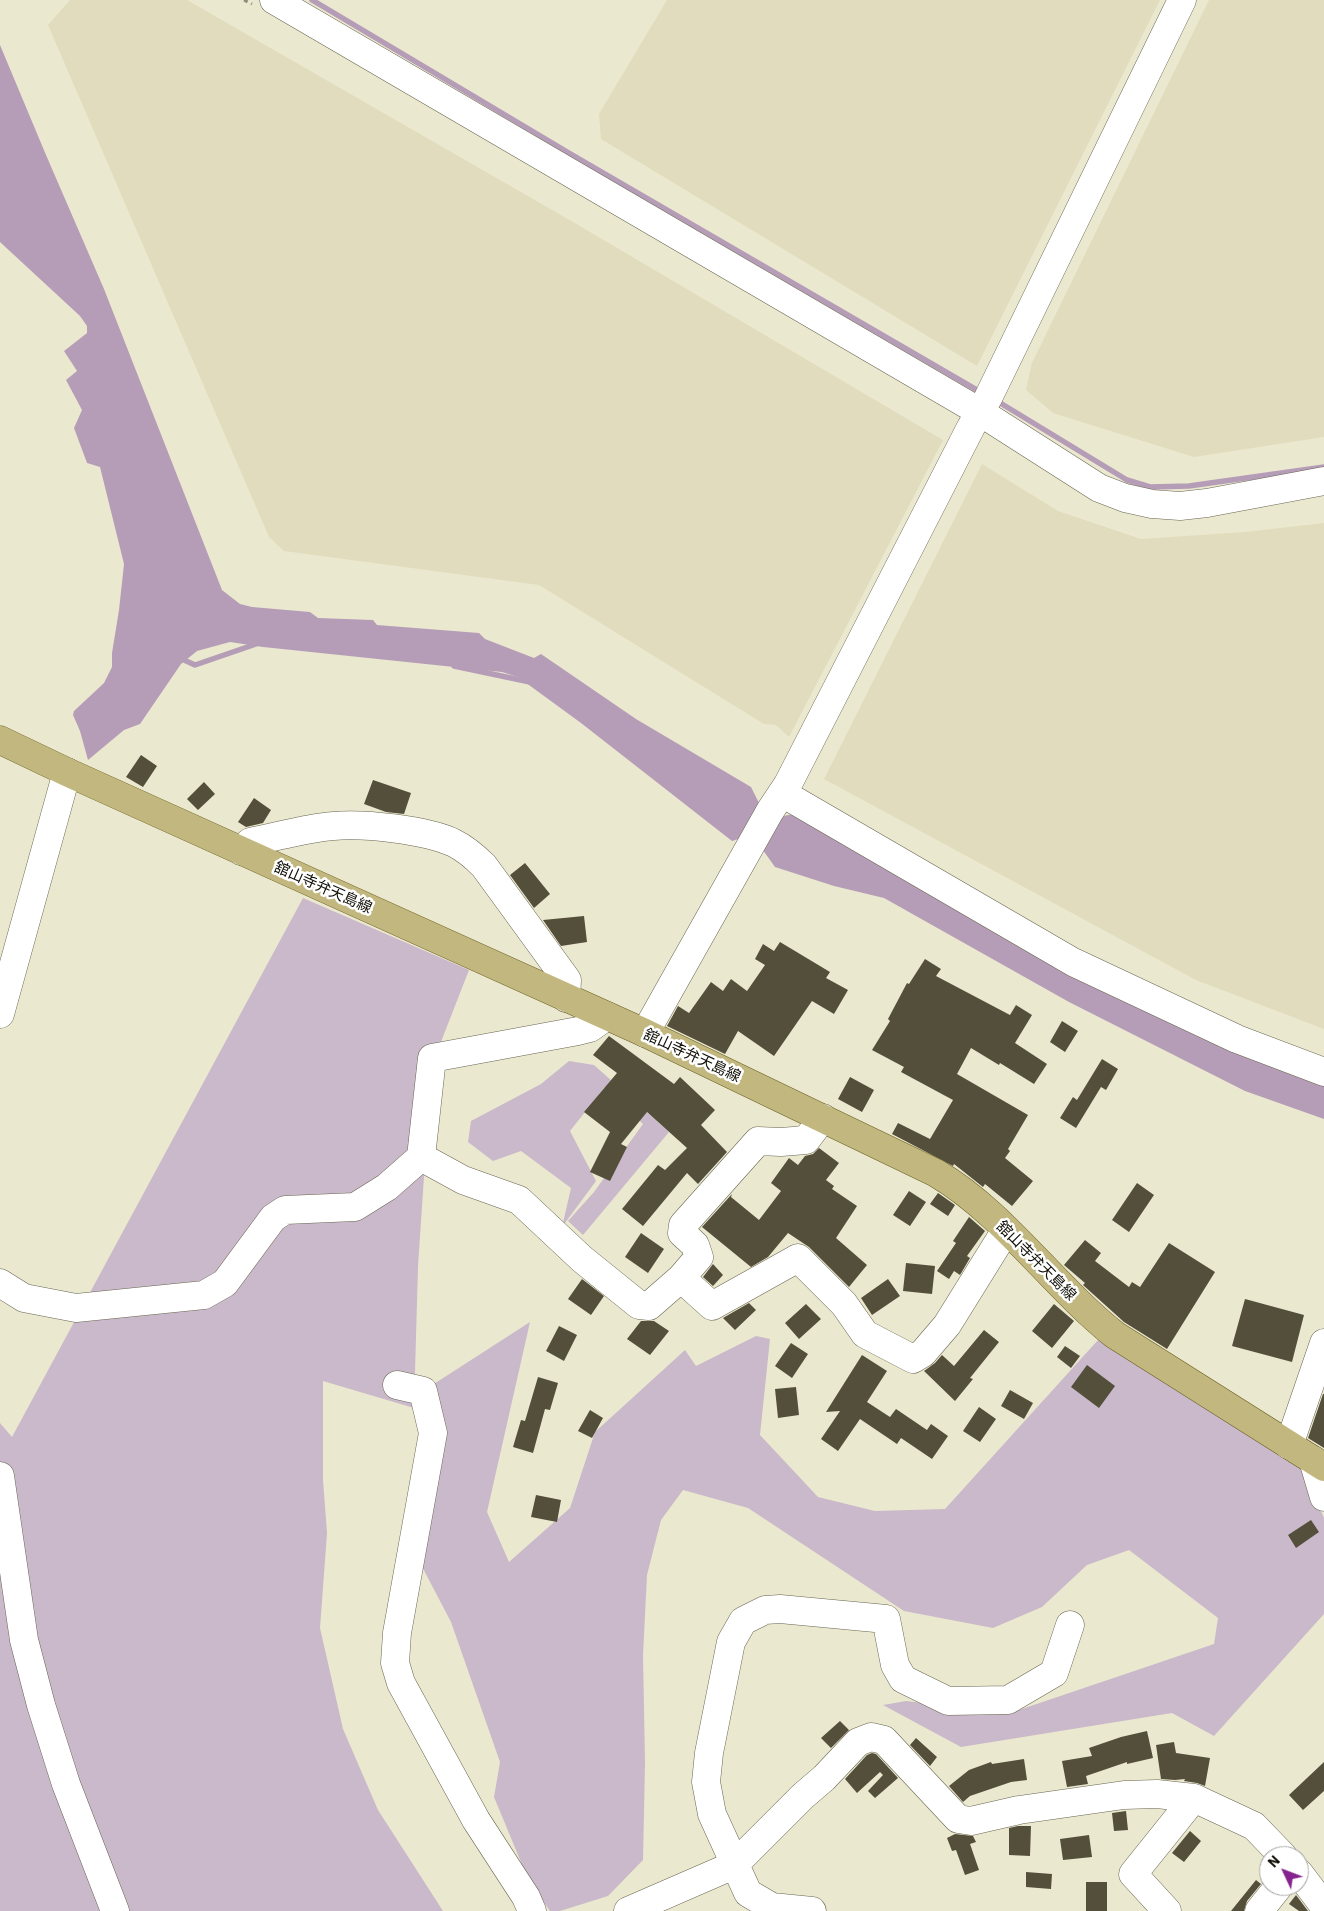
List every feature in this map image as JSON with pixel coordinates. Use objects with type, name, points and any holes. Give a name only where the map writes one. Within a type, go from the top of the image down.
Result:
[{"type":"main road","name":"舘山寺弁天島線","points":[[0,740],[645,1033],[950,1181],[976,1201],[1084,1309],[1115,1336],[1318,1463]]},
{"type":"street","points":[[274,0],[980,412],[1100,488],[1125,498],[1152,504],[1180,506],[1207,504],[1324,481]]},
{"type":"street","points":[[645,1033],[752,843],[788,784],[980,412],[1182,0]]},
{"type":"street","points":[[0,1014],[67,772]]},
{"type":"street","points":[[776,802],[1073,962],[1237,1039],[1324,1072]]},
{"type":"street","points":[[241,851],[250,842],[333,826],[384,827],[452,842],[475,857],[484,866],[567,980],[566,998]]},
{"type":"street","points":[[0,1283],[24,1298],[76,1308],[204,1295],[225,1283],[273,1218],[285,1210],[355,1207],[387,1187],[421,1157],[432,1058],[578,1032],[590,1028],[607,1016]]},
{"type":"street","points":[[421,1157],[463,1180],[519,1200],[582,1259],[639,1305],[649,1306],[681,1278],[699,1257],[695,1245],[682,1233],[682,1224],[758,1141],[806,1140],[823,1118]]},
{"type":"street","points":[[681,1278],[712,1306],[798,1258],[844,1304],[865,1334],[913,1359],[923,1354],[947,1324],[1006,1230]]},
{"type":"street","points":[[1289,1445],[1324,1343]]},
{"type":"street","points":[[397,1385],[423,1391],[433,1433],[397,1633],[395,1662],[400,1684],[476,1820],[526,1897],[532,1911]]},
{"type":"street","points":[[1318,1463],[1324,1497]]},
{"type":"street","points":[[0,1476],[24,1640],[41,1705],[66,1784],[115,1911]]},
{"type":"street","points":[[812,1911],[772,1907],[748,1893],[712,1814],[706,1782],[709,1753],[731,1642],[743,1621],[765,1610],[780,1609],[886,1619],[895,1664],[903,1679],[948,1701],[1008,1700],[1054,1673],[1070,1625]]},
{"type":"street","points":[[628,1911],[734,1865],[803,1796],[824,1778],[858,1742],[871,1737],[884,1740],[958,1819],[971,1822],[1019,1810],[1124,1795],[1157,1794],[1194,1798],[1254,1826],[1274,1846]]},
{"type":"street","points":[[1167,1911],[1133,1874],[1194,1798]]},
{"type":"street","points":[[1310,1876],[1324,1906]]},
{"type":"street","points":[[1259,1911],[1271,1896]]},
{"type":"shaded area","points":[[70,0],[187,0],[573,222],[943,440],[789,737],[776,725],[764,724],[539,585],[284,551],[269,537],[48,25]]},
{"type":"shaded area","points":[[667,0],[1160,0],[977,366],[601,139],[599,114]]},
{"type":"shaded area","points":[[1209,0],[1324,0],[1324,437],[1194,457],[1053,413],[1026,390],[1032,363]]},
{"type":"shaded area","points":[[0,45],[104,289],[222,590],[240,604],[252,607],[310,612],[318,618],[373,620],[377,625],[479,633],[485,639],[534,658],[541,654],[636,719],[751,787],[761,807],[779,817],[798,813],[1324,1082],[1324,1119],[1245,1091],[1069,1002],[884,898],[834,886],[775,867],[760,846],[745,837],[732,841],[581,723],[518,677],[502,672],[230,642],[197,651],[181,664],[140,724],[124,730],[88,760],[80,731],[73,715],[74,711],[104,683],[112,667],[112,653],[124,564],[100,467],[87,463],[74,428],[82,410],[66,380],[77,371],[64,351],[87,333],[87,326],[80,316],[0,242]]},
{"type":"shaded area","points":[[982,464],[1058,511],[1141,539],[1245,532],[1324,523],[1324,1029],[1196,980],[824,779]]},
{"type":"shaded area","points":[[303,898],[469,970],[437,1052],[432,1058],[418,1266],[414,1408],[323,1381],[323,1480],[327,1533],[320,1628],[343,1729],[378,1810],[443,1911],[0,1911],[0,1423],[12,1437]]},
{"type":"shaded area","points":[[569,1061],[594,1065],[669,1132],[583,1235],[568,1221],[594,1192],[643,1124],[604,1088],[570,1131],[596,1181],[562,1227],[571,1188],[521,1151],[493,1161],[468,1142],[471,1121],[541,1084]]},
{"type":"shaded area","points":[[530,1322],[487,1512],[509,1562],[570,1508],[595,1432],[685,1350],[696,1366],[756,1336],[770,1339],[760,1435],[818,1497],[875,1511],[945,1509],[1098,1340],[1303,1469],[1324,1518],[1324,1614],[1214,1736],[1172,1713],[961,1747],[883,1705],[906,1701],[1010,1713],[1214,1644],[1218,1618],[1129,1550],[1087,1565],[1042,1607],[993,1628],[904,1611],[748,1508],[683,1490],[661,1520],[647,1575],[643,1655],[645,1763],[643,1860],[608,1896],[560,1911],[550,1911],[528,1879],[494,1797],[500,1762],[451,1622],[417,1557],[423,1391]]},
{"type":"building","points":[[141,755],[157,766],[143,787],[126,777]]},
{"type":"building","points":[[373,780],[411,793],[404,814],[386,812],[364,804]]},
{"type":"building","points":[[204,782],[215,794],[198,810],[187,799]]},
{"type":"building","points":[[254,798],[271,810],[263,823],[246,827],[238,822]]},
{"type":"building","points":[[525,863],[550,894],[534,908],[510,875]]},
{"type":"building","points":[[584,916],[587,942],[561,946],[543,920]]},
{"type":"building","points":[[780,942],[830,972],[826,978],[848,990],[834,1014],[812,1001],[774,1056],[738,1031],[725,1054],[667,1026],[678,1006],[689,1013],[711,982],[723,991],[731,979],[747,991],[765,965],[755,959],[763,944],[774,951]]},
{"type":"building","points":[[925,959],[941,969],[936,976],[1010,1015],[1016,1005],[1032,1015],[1015,1043],[1047,1064],[1034,1084],[971,1048],[957,1074],[1028,1115],[1008,1149],[1010,1151],[1005,1158],[1033,1181],[1012,1206],[985,1184],[983,1187],[954,1164],[953,1166],[892,1134],[898,1123],[930,1139],[953,1100],[901,1072],[904,1067],[872,1050],[890,1021],[888,1019],[907,983],[909,984]]},
{"type":"building","points":[[1062,1021],[1078,1031],[1065,1052],[1050,1042]]},
{"type":"building","points":[[609,1036],[674,1084],[680,1077],[715,1110],[701,1125],[727,1152],[698,1184],[687,1173],[643,1226],[622,1209],[658,1165],[665,1170],[687,1148],[647,1112],[621,1144],[627,1147],[610,1181],[590,1172],[610,1132],[584,1112],[617,1073],[593,1055]]},
{"type":"building","points":[[1102,1059],[1118,1069],[1106,1090],[1101,1087],[1076,1128],[1060,1118],[1073,1097],[1077,1100]]},
{"type":"building","points":[[850,1077],[874,1090],[862,1112],[838,1099]]},
{"type":"building","points":[[819,1148],[839,1163],[826,1180],[834,1186],[832,1189],[857,1206],[836,1238],[867,1265],[849,1287],[809,1247],[788,1233],[768,1257],[751,1267],[702,1227],[732,1194],[731,1197],[759,1220],[781,1191],[771,1183],[789,1158],[798,1165],[805,1156],[813,1154]]},
{"type":"building","points":[[1137,1183],[1154,1195],[1129,1232],[1112,1220]]},
{"type":"building","points":[[909,1191],[926,1202],[910,1226],[893,1215]]},
{"type":"building","points":[[938,1193],[955,1205],[948,1216],[930,1204]]},
{"type":"building","points":[[969,1217],[985,1231],[967,1256],[970,1258],[960,1275],[954,1271],[949,1279],[937,1271],[956,1243],[953,1241]]},
{"type":"building","points":[[641,1233],[664,1249],[648,1273],[625,1257]]},
{"type":"building","points":[[1085,1240],[1101,1253],[1095,1261],[1129,1287],[1132,1282],[1140,1287],[1169,1243],[1215,1272],[1167,1349],[1124,1322],[1064,1265]]},
{"type":"building","points":[[906,1263],[935,1266],[932,1294],[903,1291]]},
{"type":"building","points":[[713,1264],[723,1275],[713,1286],[703,1277]]},
{"type":"building","points":[[582,1279],[604,1296],[591,1315],[568,1299]]},
{"type":"building","points":[[888,1279],[900,1296],[872,1315],[861,1298]]},
{"type":"building","points":[[1245,1299],[1304,1315],[1292,1362],[1232,1346]]},
{"type":"building","points":[[749,1303],[756,1310],[735,1330],[723,1318]]},
{"type":"building","points":[[806,1304],[821,1319],[799,1339],[785,1323]]},
{"type":"building","points":[[1054,1304],[1074,1321],[1052,1348],[1032,1331]]},
{"type":"building","points":[[641,1321],[654,1321],[669,1331],[650,1355],[627,1339]]},
{"type":"building","points":[[559,1326],[577,1335],[564,1361],[546,1351]]},
{"type":"building","points":[[984,1330],[999,1342],[970,1378],[973,1379],[955,1401],[924,1371],[942,1355],[954,1366]]},
{"type":"building","points":[[791,1343],[808,1354],[792,1378],[775,1366]]},
{"type":"building","points":[[1065,1346],[1080,1356],[1071,1368],[1057,1357]]},
{"type":"building","points":[[862,1355],[887,1371],[867,1402],[890,1417],[896,1409],[927,1430],[931,1424],[948,1436],[932,1459],[901,1438],[897,1444],[860,1419],[838,1451],[821,1439],[840,1411],[826,1412]]},
{"type":"building","points":[[1087,1365],[1115,1386],[1099,1408],[1071,1387]]},
{"type":"building","points":[[538,1377],[558,1383],[550,1410],[545,1409],[533,1453],[513,1447],[521,1420],[525,1421]]},
{"type":"building","points":[[796,1387],[799,1415],[778,1418],[775,1389]]},
{"type":"building","points":[[1010,1390],[1033,1403],[1024,1419],[1001,1406]]},
{"type":"building","points":[[1324,1394],[1324,1448],[1308,1438]]},
{"type":"building","points":[[979,1407],[996,1419],[980,1442],[963,1431]]},
{"type":"building","points":[[590,1410],[603,1418],[592,1438],[578,1431]]},
{"type":"building","points":[[536,1495],[561,1500],[557,1522],[531,1517]]},
{"type":"building","points":[[1311,1520],[1319,1532],[1296,1548],[1288,1535]]},
{"type":"building","points":[[840,1721],[849,1730],[831,1748],[821,1738]]},
{"type":"building","points":[[1147,1731],[1153,1758],[1127,1764],[1127,1762],[1086,1776],[1088,1784],[1067,1787],[1062,1761],[1092,1756],[1089,1748],[1121,1737]]},
{"type":"building","points":[[916,1738],[937,1757],[930,1766],[910,1745]]},
{"type":"building","points":[[1174,1742],[1176,1753],[1210,1758],[1205,1786],[1184,1781],[1185,1779],[1161,1779],[1156,1745]]},
{"type":"building","points":[[876,1754],[898,1778],[875,1798],[868,1791],[883,1775],[880,1772],[857,1793],[845,1779],[867,1755]]},
{"type":"building","points":[[1024,1759],[1027,1780],[1011,1782],[970,1796],[963,1802],[949,1786],[969,1770],[991,1762],[992,1764]]},
{"type":"building","points":[[1324,1762],[1324,1791],[1303,1810],[1289,1795]]},
{"type":"building","points":[[1126,1811],[1128,1830],[1114,1831],[1112,1813]]},
{"type":"building","points":[[1031,1826],[1030,1856],[1009,1855],[1009,1828]]},
{"type":"building","points":[[1190,1831],[1201,1841],[1184,1862],[1172,1853]]},
{"type":"building","points":[[955,1834],[973,1836],[976,1842],[970,1844],[979,1870],[965,1875],[956,1850],[952,1851],[947,1838]]},
{"type":"building","points":[[1089,1835],[1092,1857],[1063,1860],[1060,1839]]},
{"type":"building","points":[[1026,1872],[1052,1874],[1051,1889],[1026,1887]]},
{"type":"building","points":[[1256,1880],[1259,1882],[1259,1886],[1247,1901],[1244,1911],[1231,1911]]},
{"type":"building","points":[[1086,1882],[1107,1882],[1107,1911],[1086,1911]]},
{"type":"building","points":[[1297,1896],[1308,1911],[1299,1911],[1289,1904]]},
{"type":"waterway","points":[[312,0],[569,153],[982,393]]},
{"type":"waterway","points":[[997,401],[1127,480],[1150,487],[1189,486],[1324,467]]},
{"type":"waterway","points":[[184,654],[184,660],[195,665],[259,643]]},
{"type":"waterway","points":[[454,666],[530,682]]}]
